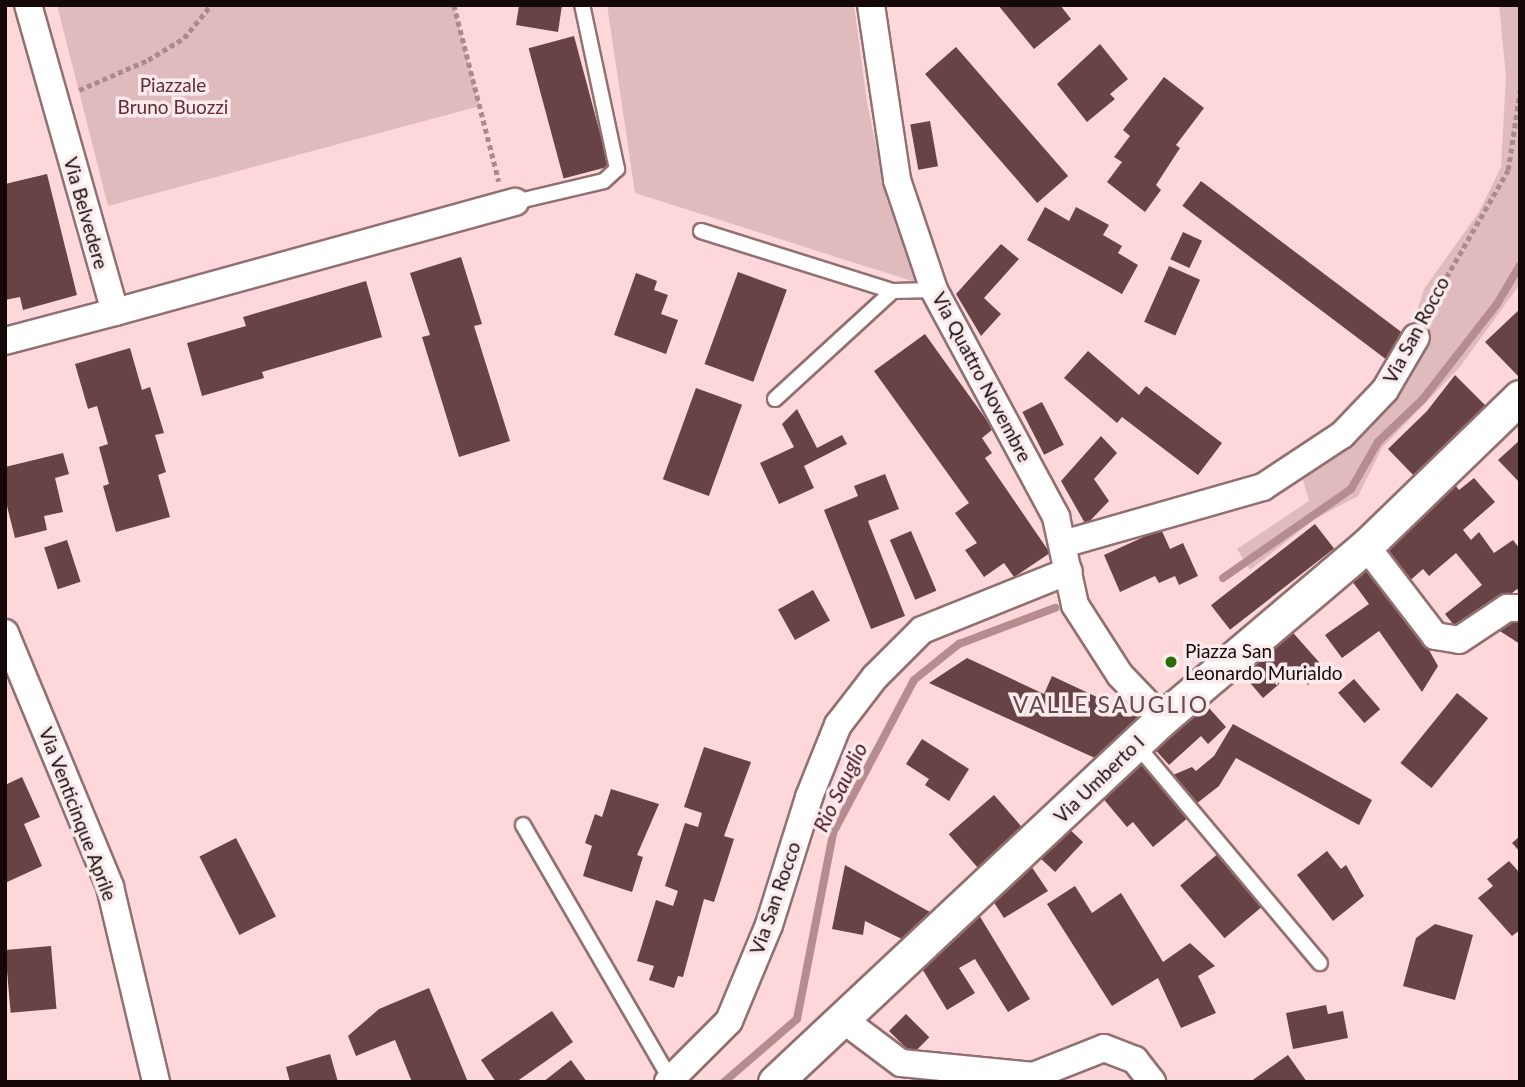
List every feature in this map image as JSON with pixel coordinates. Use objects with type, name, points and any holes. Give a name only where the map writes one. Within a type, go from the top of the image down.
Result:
[{"type":"street","name":"Via Belvedere","points":[[28,5],[52,101],[115,312]]},
{"type":"street","name":"Via Quattro Novembre","points":[[876,8],[897,180],[934,289],[1012,429],[1055,517],[1075,605],[1120,675],[1162,719]]},
{"type":"street","points":[[5,341],[510,204]]},
{"type":"street","name":"Via San Rocco","points":[[1063,544],[1263,487],[1342,435],[1385,390],[1416,337]]},
{"type":"street","name":"Via Umberto I","points":[[775,1082],[845,1021],[1162,719],[1366,546],[1520,397]]},
{"type":"street","points":[[1366,546],[1435,636],[1459,640],[1507,608],[1520,608]]},
{"type":"street","name":"Via San Rocco","points":[[670,1081],[729,1021],[769,925],[809,797],[838,725],[875,677],[922,630],[1069,571]]},
{"type":"street","name":"Via Venticinque Aprile","points":[[5,633],[110,887],[156,1082]]},
{"type":"street","points":[[845,1021],[901,1063],[1033,1076],[1104,1048],[1135,1060],[1152,1082]]},
{"type":"lane","points":[[510,204],[604,181],[617,169],[582,5]]},
{"type":"lane","points":[[701,231],[893,290],[934,289]]},
{"type":"lane","points":[[775,399],[893,290]]},
{"type":"lane","points":[[1136,744],[1320,963]]},
{"type":"lane","points":[[523,825],[670,1081]]},
{"type":"path","points":[[52,101],[148,60],[184,38],[211,5]]},
{"type":"path","points":[[454,5],[510,204]]},
{"type":"path","name":"Via San Rocco","points":[[1416,337],[1433,295],[1508,170],[1520,91]]},
{"type":"green space","name":"Piazzale Bruno Buozzi","points":[[57,5],[454,5],[480,106],[108,206]]},
{"type":"green space","points":[[607,5],[854,5],[867,102],[887,200],[915,282],[635,193]]},
{"type":"green space","points":[[1499,5],[1520,5],[1520,284],[1459,368],[1382,448],[1358,496],[1315,519],[1250,570],[1237,549],[1309,501],[1301,473],[1337,446],[1411,329],[1424,289],[1479,212],[1501,167],[1506,76]]},
{"type":"building","points":[[519,5],[562,5],[558,32],[516,25]]},
{"type":"building","points":[[998,5],[1060,5],[1071,19],[1034,49]]},
{"type":"building","points":[[574,36],[609,166],[564,179],[529,48]]},
{"type":"building","points":[[1100,44],[1128,79],[1110,94],[1115,99],[1087,122],[1057,84]]},
{"type":"building","points":[[956,47],[1068,176],[1037,203],[925,74]]},
{"type":"building","points":[[1164,77],[1204,108],[1176,145],[1180,148],[1156,185],[1161,190],[1145,212],[1107,182],[1122,162],[1114,157],[1130,136],[1123,130]]},
{"type":"building","points":[[930,121],[938,166],[918,170],[910,124]]},
{"type":"building","points":[[47,174],[77,295],[23,310],[20,297],[5,300],[5,184]]},
{"type":"building","points":[[1201,181],[1405,334],[1386,359],[1182,206]]},
{"type":"building","points":[[1045,207],[1069,221],[1076,207],[1109,225],[1103,235],[1122,246],[1118,253],[1138,265],[1122,294],[1027,240]]},
{"type":"building","points":[[1183,232],[1202,241],[1189,268],[1170,259]]},
{"type":"building","points":[[1001,244],[1019,259],[984,298],[1001,314],[981,336],[956,294]]},
{"type":"building","points":[[461,257],[482,324],[474,326],[510,441],[459,457],[422,337],[430,335],[410,273]]},
{"type":"building","points":[[1169,266],[1200,280],[1175,336],[1144,322]]},
{"type":"building","points":[[738,272],[787,290],[753,382],[704,364]]},
{"type":"building","points":[[636,273],[657,281],[654,290],[668,295],[661,314],[678,320],[666,354],[614,335]]},
{"type":"building","points":[[366,281],[382,337],[262,372],[264,378],[202,396],[187,343],[246,326],[243,317]]},
{"type":"building","points":[[1520,309],[1520,374],[1518,376],[1485,342]]},
{"type":"building","points":[[925,334],[993,429],[982,438],[992,453],[985,458],[1050,553],[1014,577],[1004,563],[984,577],[965,550],[977,543],[955,513],[969,503],[874,371]]},
{"type":"building","points":[[130,348],[142,390],[150,387],[164,433],[155,435],[166,472],[158,475],[170,517],[116,532],[103,486],[109,484],[99,447],[108,444],[97,406],[88,409],[75,364]]},
{"type":"building","points":[[1088,351],[1139,395],[1146,386],[1222,443],[1198,475],[1122,417],[1117,423],[1064,378]]},
{"type":"building","points":[[1455,375],[1489,409],[1417,479],[1388,449],[1427,411]]},
{"type":"building","points":[[696,388],[742,405],[709,496],[663,479]]},
{"type":"building","points":[[1042,402],[1064,445],[1044,455],[1022,412]]},
{"type":"building","points":[[797,409],[817,448],[842,435],[847,444],[804,466],[814,488],[779,504],[760,463],[794,447],[782,424]]},
{"type":"building","points":[[1101,436],[1117,453],[1094,479],[1109,501],[1086,525],[1061,481]]},
{"type":"building","points":[[1520,440],[1520,483],[1498,460]]},
{"type":"building","points":[[63,453],[69,474],[55,478],[63,512],[44,516],[47,530],[15,538],[5,498],[5,467]]},
{"type":"building","points":[[885,474],[899,509],[868,521],[905,616],[871,629],[824,510],[858,496],[854,486]]},
{"type":"building","points":[[1474,478],[1495,502],[1463,530],[1471,540],[1479,532],[1494,553],[1513,540],[1520,549],[1520,593],[1517,589],[1461,634],[1445,614],[1482,585],[1456,553],[1429,576],[1423,569],[1405,585],[1374,551],[1453,482],[1459,490]]},
{"type":"building","points":[[1315,524],[1334,548],[1230,630],[1211,605]]},
{"type":"building","points":[[1161,529],[1170,549],[1183,543],[1198,576],[1179,585],[1175,576],[1159,583],[1155,576],[1120,592],[1104,555]]},
{"type":"building","points":[[911,531],[936,591],[915,600],[890,540]]},
{"type":"building","points":[[67,540],[81,582],[58,589],[44,547]]},
{"type":"building","points":[[1372,564],[1407,611],[1438,666],[1422,692],[1379,631],[1342,658],[1325,635],[1369,604],[1352,581]]},
{"type":"building","points":[[813,590],[830,621],[795,640],[778,609]]},
{"type":"building","points":[[1520,612],[1520,644],[1492,626]]},
{"type":"building","points":[[1288,627],[1326,670],[1308,685],[1295,670],[1263,698],[1239,670]]},
{"type":"building","points":[[967,658],[1044,694],[1052,676],[1146,720],[1106,763],[929,683]]},
{"type":"building","points":[[1354,679],[1380,709],[1364,723],[1338,693]]},
{"type":"building","points":[[1457,693],[1488,718],[1431,788],[1400,763]]},
{"type":"building","points":[[1197,705],[1204,713],[1209,708],[1226,727],[1208,744],[1201,736],[1169,765],[1152,746]]},
{"type":"building","points":[[1233,724],[1372,800],[1359,825],[1236,758],[1219,786],[1196,804],[1173,775],[1192,767],[1196,771],[1214,756]]},
{"type":"building","points":[[922,739],[969,769],[949,801],[925,785],[929,779],[906,764]]},
{"type":"building","points":[[704,747],[751,762],[724,836],[734,839],[714,902],[704,899],[683,977],[678,976],[674,988],[649,980],[654,966],[637,961],[656,900],[673,906],[678,891],[665,886],[685,823],[698,827],[702,813],[684,807]]},
{"type":"building","points":[[1143,762],[1189,817],[1153,847],[1133,822],[1127,827],[1101,796]]},
{"type":"building","points":[[22,777],[40,817],[24,824],[42,866],[5,883],[5,785]]},
{"type":"building","points":[[611,789],[659,804],[637,855],[643,857],[632,892],[583,876],[592,846],[585,843],[595,814],[602,817]]},
{"type":"building","points":[[994,795],[1023,828],[978,868],[949,834]]},
{"type":"building","points":[[1067,827],[1083,842],[1055,872],[1039,857]]},
{"type":"building","points":[[1520,836],[1520,852],[1512,843]]},
{"type":"building","points":[[236,838],[276,916],[239,935],[199,857]]},
{"type":"building","points":[[1327,851],[1341,869],[1346,865],[1364,896],[1333,921],[1297,875]]},
{"type":"building","points":[[1220,852],[1264,905],[1225,938],[1180,885]]},
{"type":"building","points":[[1509,861],[1520,873],[1520,930],[1512,936],[1478,898],[1493,886],[1487,879]]},
{"type":"building","points":[[1029,863],[1048,891],[1004,918],[993,901]]},
{"type":"building","points":[[845,865],[939,917],[912,944],[865,921],[863,935],[832,929]]},
{"type":"building","points":[[1075,886],[1092,913],[1121,893],[1163,962],[1190,943],[1215,966],[1198,976],[1216,1013],[1181,1028],[1158,978],[1112,1006],[1047,904]]},
{"type":"building","points":[[979,915],[1030,999],[1008,1012],[975,959],[959,968],[975,993],[947,1010],[918,962],[960,936],[956,929]]},
{"type":"building","points":[[1435,924],[1473,935],[1455,1000],[1403,986],[1416,938]]},
{"type":"building","points":[[51,946],[56,1009],[11,1013],[5,950]]},
{"type":"building","points":[[429,988],[468,1082],[412,1082],[395,1040],[356,1056],[348,1036],[379,1009]]},
{"type":"building","points":[[1326,1005],[1328,1014],[1343,1011],[1348,1038],[1293,1049],[1286,1013]]},
{"type":"building","points":[[552,1011],[573,1042],[516,1082],[496,1082],[481,1060]]},
{"type":"building","points":[[906,1014],[929,1037],[912,1054],[889,1031]]},
{"type":"building","points":[[330,1054],[338,1082],[290,1082],[286,1067]]},
{"type":"building","points":[[1288,1055],[1307,1082],[1250,1082]]},
{"type":"building","points":[[571,1060],[587,1082],[543,1082]]},
{"type":"waterway","points":[[1223,578],[1351,489],[1378,442],[1423,399],[1497,304],[1520,265]]},
{"type":"waterway","name":"Rio Sauglio","points":[[724,1082],[797,1019],[833,833],[914,680],[959,644],[1055,608]]},
{"type":"place","name":"Piazza San Leonardo Murialdo","points":[[1171,662]]},
{"type":"district","name":"VALLE SAUGLIO","points":[[1111,704]]}]
